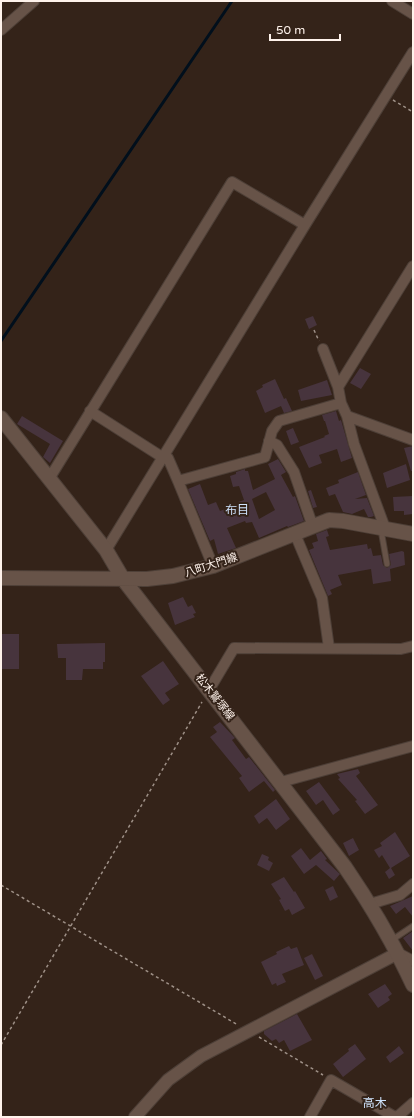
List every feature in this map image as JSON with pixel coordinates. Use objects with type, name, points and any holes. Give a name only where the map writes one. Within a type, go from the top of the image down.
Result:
[{"type":"main road","name":"松木鷲塚線","points":[[1,418],[106,550],[123,579],[281,782],[345,867],[370,904],[391,940],[413,985]]},
{"type":"main road","name":"八町大門線","points":[[1,578],[147,579],[173,576],[213,566],[329,520],[343,521],[413,534]]},
{"type":"street","points":[[1,30],[34,1]]},
{"type":"street","points":[[392,1],[413,14]]},
{"type":"street","points":[[106,550],[304,225],[387,96],[413,52]]},
{"type":"street","points":[[49,479],[232,182],[304,225]]},
{"type":"street","points":[[338,386],[413,266]]},
{"type":"street","points":[[322,349],[338,386],[341,403],[347,416],[354,444],[383,528]]},
{"type":"street","points":[[178,481],[265,456],[272,431],[280,421],[341,403]]},
{"type":"street","points":[[90,411],[168,458],[213,566]]},
{"type":"street","points":[[347,416],[413,440]]},
{"type":"street","points":[[269,441],[277,445],[294,472],[313,527]]},
{"type":"street","points":[[295,534],[322,598],[329,648]]},
{"type":"street","points":[[209,690],[234,648],[401,648],[413,646]]},
{"type":"street","points":[[281,782],[413,746]]},
{"type":"street","points":[[370,904],[400,895],[413,884]]},
{"type":"street","points":[[135,1117],[168,1080],[201,1056],[250,1032],[398,953],[413,961]]},
{"type":"street","points":[[310,1117],[331,1080],[396,1117],[413,1104]]},
{"type":"lane","points":[[383,528],[387,564]]},
{"type":"lane","points":[[391,940],[413,926]]},
{"type":"path","points":[[387,96],[413,112]]},
{"type":"path","points":[[314,330],[322,349]]},
{"type":"path","points":[[1,1045],[209,690]]},
{"type":"path","points":[[1,885],[331,1080]]},
{"type":"building","points":[[313,316],[317,325],[309,329],[305,319]]},
{"type":"building","points":[[360,368],[371,374],[361,389],[350,383]]},
{"type":"building","points":[[275,379],[284,399],[286,398],[292,411],[284,413],[281,406],[265,413],[256,391],[263,387],[262,385]]},
{"type":"building","points":[[327,380],[332,395],[301,401],[298,390]]},
{"type":"building","points":[[336,411],[339,421],[341,420],[352,458],[341,462],[337,449],[319,455],[322,463],[309,468],[299,447],[329,434],[322,415]]},
{"type":"building","points":[[22,416],[63,441],[50,463],[43,457],[50,444],[17,424]]},
{"type":"building","points":[[293,428],[299,442],[291,445],[286,431]]},
{"type":"building","points":[[413,446],[413,471],[411,471],[404,448]]},
{"type":"building","points":[[278,459],[286,472],[281,475],[293,497],[295,496],[304,521],[288,527],[287,526],[259,538],[252,522],[246,523],[245,521],[227,528],[236,548],[218,554],[214,539],[210,541],[188,489],[200,484],[208,505],[216,502],[220,511],[239,504],[238,502],[244,500],[239,486],[233,487],[230,476],[245,469],[245,471],[248,471],[253,490],[275,479],[268,464]],"holes":[[[266,492],[275,510],[259,519],[252,499]]]},
{"type":"building","points":[[406,464],[410,480],[387,488],[383,473]]},
{"type":"building","points":[[358,472],[366,495],[355,499],[367,498],[374,516],[371,517],[368,517],[364,509],[352,514],[343,512],[335,494],[329,496],[326,488],[339,483],[338,480]]},
{"type":"building","points":[[311,490],[317,507],[313,508],[308,491]]},
{"type":"building","points":[[413,496],[413,514],[404,515],[404,511],[394,511],[393,497]]},
{"type":"building","points":[[327,530],[329,536],[326,537],[330,550],[367,544],[368,549],[371,548],[373,556],[381,555],[383,565],[387,568],[391,565],[389,554],[402,551],[404,552],[405,565],[390,569],[391,581],[373,584],[371,569],[338,575],[342,585],[330,590],[332,594],[328,596],[309,550],[314,548],[312,543],[318,541],[316,534]]},
{"type":"building","points":[[183,597],[188,607],[192,605],[196,613],[193,614],[195,617],[175,625],[168,603]]},
{"type":"building","points":[[1,634],[19,634],[19,669],[1,669]]},
{"type":"building","points":[[105,643],[105,662],[103,662],[103,669],[83,669],[82,680],[66,680],[66,658],[58,658],[57,644]]},
{"type":"building","points":[[163,661],[179,684],[165,693],[170,700],[163,705],[141,676]]},
{"type":"building","points":[[220,722],[235,738],[232,740],[246,759],[249,757],[275,790],[273,792],[264,781],[249,792],[239,778],[242,776],[210,737],[217,732],[213,727]]},
{"type":"building","points":[[358,769],[360,773],[356,776],[378,805],[365,814],[355,801],[357,800],[338,779],[340,778],[337,774]]},
{"type":"building","points":[[319,782],[340,810],[333,815],[323,800],[316,805],[306,791]]},
{"type":"building","points":[[276,799],[290,819],[276,830],[267,818],[259,824],[254,816]]},
{"type":"building","points":[[395,832],[410,856],[391,868],[395,875],[389,879],[385,872],[390,868],[382,855],[379,858],[374,850],[382,846],[380,843]]},
{"type":"building","points":[[353,838],[359,850],[349,856],[343,843]]},
{"type":"building","points":[[301,848],[310,860],[321,851],[327,859],[325,860],[340,874],[334,881],[316,865],[304,874],[291,856]]},
{"type":"building","points":[[262,854],[269,857],[268,860],[273,863],[269,871],[257,865]]},
{"type":"building","points":[[284,877],[294,892],[295,891],[305,908],[292,915],[289,909],[285,911],[279,900],[281,899],[271,884]]},
{"type":"building","points":[[333,886],[338,897],[330,901],[325,890]]},
{"type":"building","points":[[413,896],[413,917],[405,907],[396,914],[390,906]]},
{"type":"building","points":[[413,931],[413,951],[403,938]]},
{"type":"building","points":[[289,946],[291,949],[297,947],[304,965],[282,974],[286,982],[277,986],[276,983],[272,985],[261,962],[277,954],[276,952]]},
{"type":"building","points":[[312,954],[323,976],[315,980],[304,958]]},
{"type":"building","points":[[385,984],[392,994],[388,997],[390,1000],[378,1008],[368,994]]},
{"type":"building","points":[[297,1014],[312,1040],[290,1051],[284,1040],[279,1043],[276,1039],[272,1041],[264,1034],[264,1031]]},
{"type":"building","points":[[355,1044],[366,1059],[343,1077],[333,1064]]},
{"type":"building","points":[[399,1046],[404,1053],[390,1063],[386,1057]]},
{"type":"waterway","points":[[1,341],[232,1]]},
{"type":"district","name":"布目","points":[[237,510]]},
{"type":"district","name":"高木","points":[[375,1103]]}]
